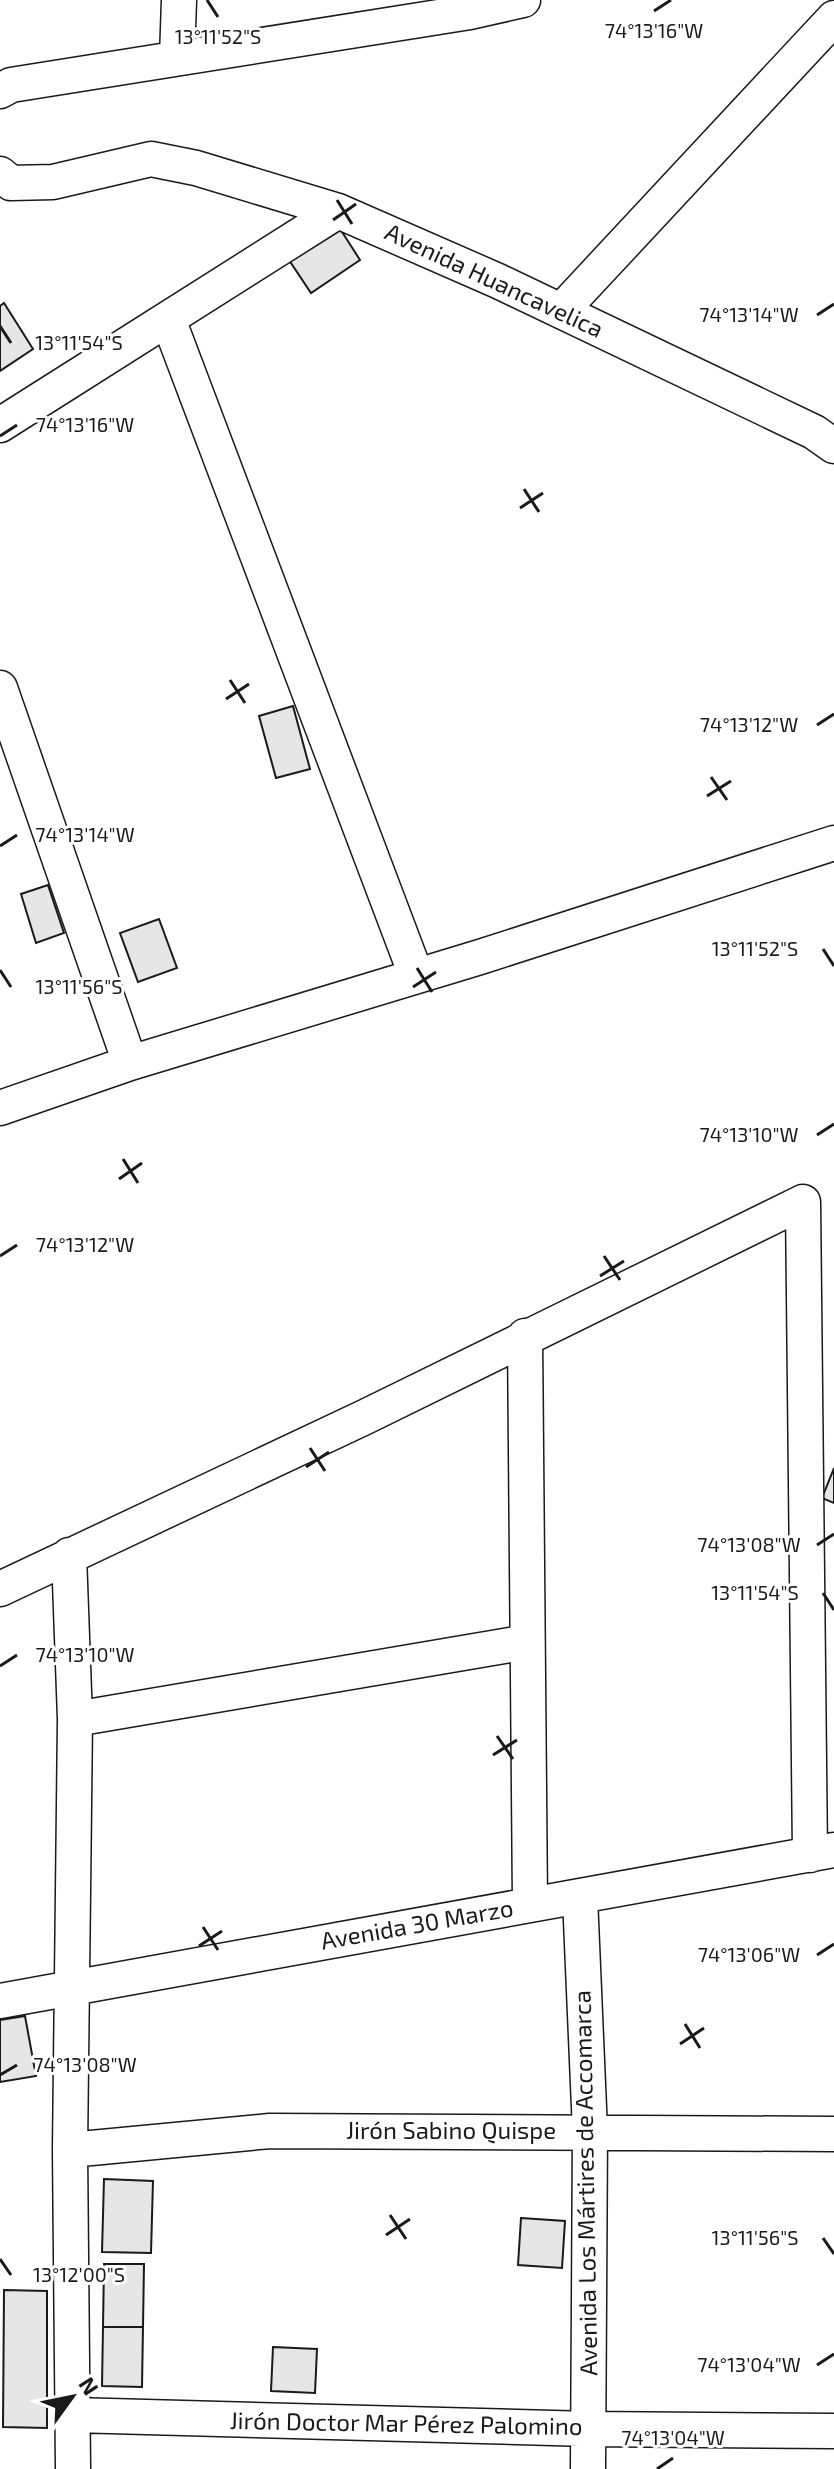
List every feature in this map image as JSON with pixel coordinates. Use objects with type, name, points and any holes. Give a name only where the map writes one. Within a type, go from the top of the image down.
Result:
[{"type":"street","points":[[177,58],[179,0]]},
{"type":"street","points":[[0,91],[11,85],[470,12],[518,0]]},
{"type":"street","points":[[561,311],[834,18]]},
{"type":"street","name":"Avenida Huancavelica","points":[[0,174],[11,183],[53,182],[151,159],[196,168],[338,211],[827,430]]},
{"type":"street","points":[[0,425],[338,211]]},
{"type":"street","points":[[168,319],[416,975]]},
{"type":"street","points":[[0,688],[130,1063]]},
{"type":"street","points":[[0,1108],[130,1063],[834,843]]},
{"type":"street","points":[[0,1589],[365,1417],[803,1202],[822,1853]]},
{"type":"street","points":[[525,1336],[530,1904]]},
{"type":"street","points":[[69,1555],[75,1719],[70,2150],[73,2469]]},
{"type":"street","points":[[75,1719],[527,1642]]},
{"type":"street","name":"Avenida 30 Marzo","points":[[0,2001],[822,1853]]},
{"type":"street","name":"Avenida Los Mártires de Accomarca","points":[[580,1897],[590,2131],[588,2469]]},
{"type":"street","name":"Jirón Sabino Quispe","points":[[70,2150],[270,2131],[834,2134]]},
{"type":"street","name":"Jirón Doctor Mar Pérez Palomino","points":[[73,2415],[589,2429],[834,2431]]},
{"type":"building","points":[[337,224],[360,260],[311,293],[287,257]]},
{"type":"building","points":[[4,303],[33,349],[0,371],[0,306]]},
{"type":"building","points":[[293,706],[310,769],[276,778],[259,716]]},
{"type":"building","points":[[48,885],[64,933],[36,943],[21,894]]},
{"type":"building","points":[[159,919],[177,968],[138,982],[120,933]]},
{"type":"building","points":[[834,1468],[834,1503],[822,1498]]},
{"type":"building","points":[[25,2016],[36,2076],[0,2082],[0,2020]]},
{"type":"building","points":[[104,2179],[153,2181],[151,2253],[102,2252]]},
{"type":"building","points":[[521,2218],[565,2221],[562,2268],[518,2265]]},
{"type":"building","points":[[104,2264],[144,2264],[143,2327],[103,2327]]},
{"type":"building","points":[[4,2290],[47,2291],[47,2428],[3,2427]]},
{"type":"building","points":[[103,2327],[143,2327],[142,2387],[102,2386]]},
{"type":"building","points":[[273,2347],[317,2349],[315,2393],[271,2391]]}]
